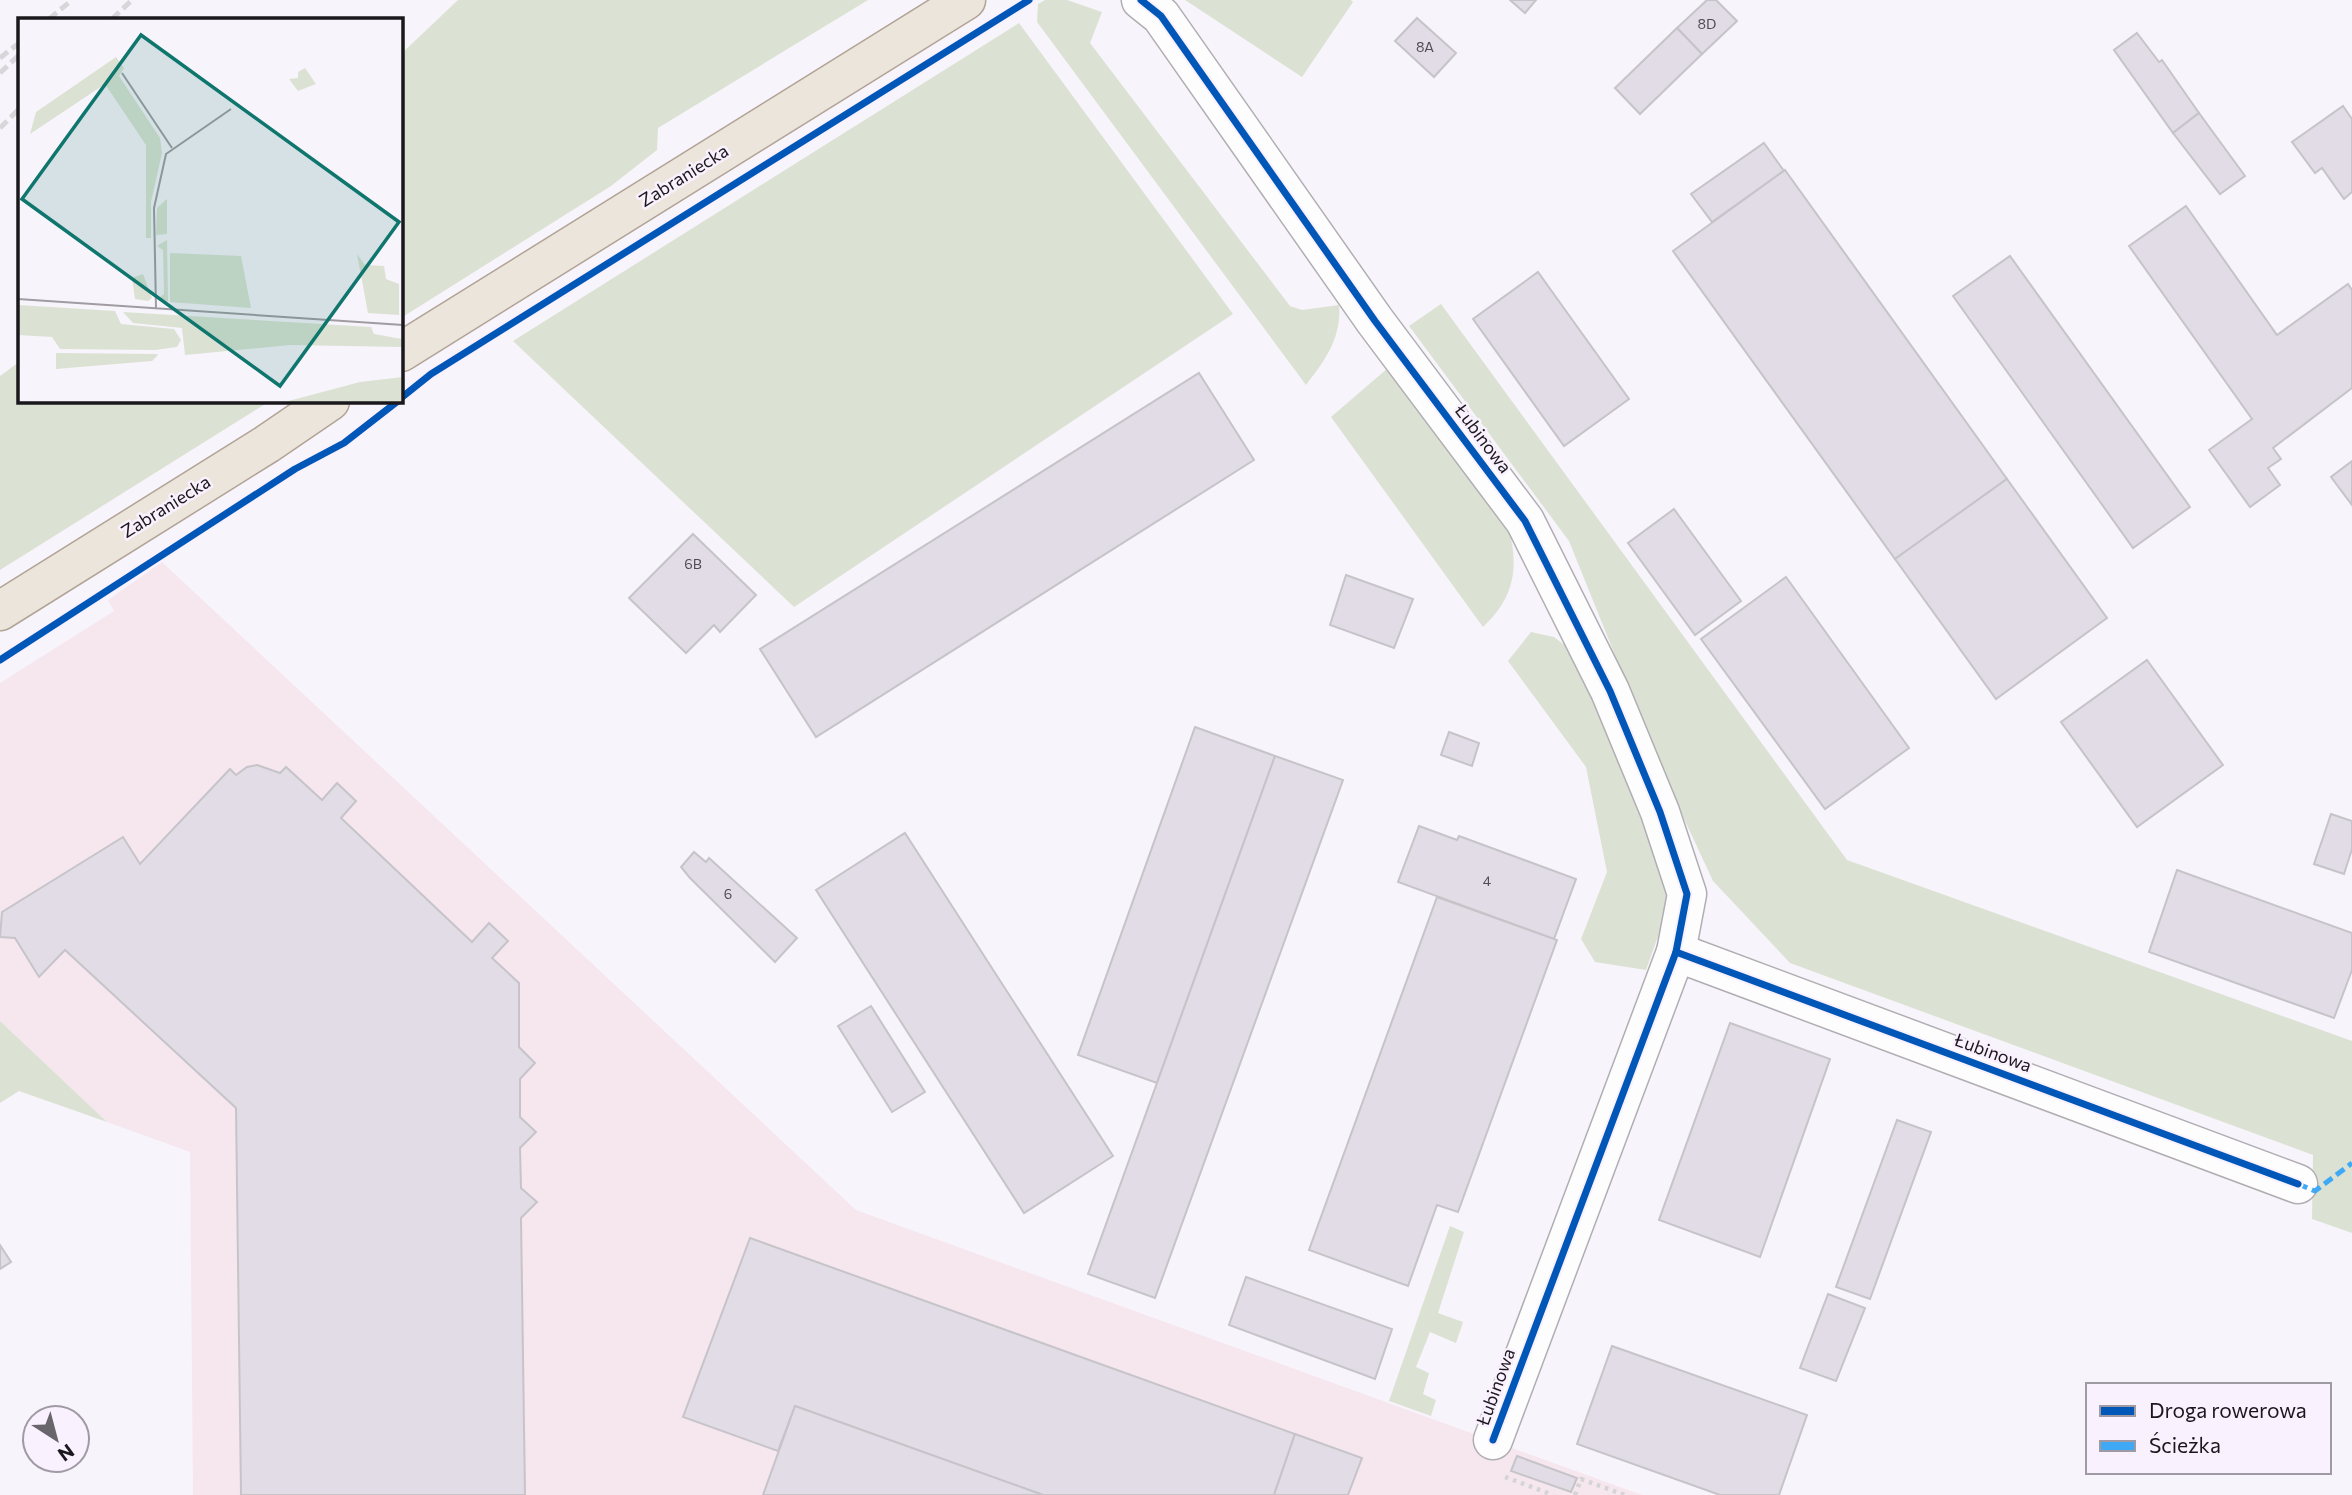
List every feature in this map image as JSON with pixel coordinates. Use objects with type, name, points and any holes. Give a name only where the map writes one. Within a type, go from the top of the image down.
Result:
[{"type":"main road","name":"Zabraniecka","points":[[402,351],[966,0]]},
{"type":"main road","name":"Zabraniecka","points":[[0,611],[267,444],[329,402]]},
{"type":"street","name":"Łubinowa","points":[[1141,0],[1161,16],[1375,321],[1525,521],[1610,691],[1660,812],[1687,894],[1676,952],[1494,1456]]},
{"type":"street","name":"Łubinowa","points":[[1676,952],[2298,1184]]},
{"type":"path","points":[[1494,1456],[1553,1495]]},
{"type":"path","points":[[1575,1495],[1581,1479],[1625,1495]]},
{"type":"shaded area","points":[[162,562],[856,1210],[1642,1495],[193,1495],[190,1152],[107,1122],[0,1021],[0,683],[114,611],[108,600]]},
{"type":"green space","points":[[458,0],[868,0],[658,128],[657,150],[611,186],[402,317],[402,53]]},
{"type":"green space","points":[[1045,0],[1067,0],[1102,12],[1090,43],[1290,306],[1302,310],[1339,305],[1338,328],[1331,348],[1306,385],[1037,22],[1038,4]]},
{"type":"green space","points":[[1185,0],[1351,0],[1353,2],[1302,77]]},
{"type":"green space","points":[[1019,23],[1233,314],[794,607],[513,341]]},
{"type":"green space","points":[[1441,304],[1847,860],[2352,1041],[2352,1233],[2312,1219],[2313,1155],[1790,963],[1713,881],[1660,767],[1569,541],[1409,326]]},
{"type":"green space","points":[[1395,362],[1509,529],[1514,557],[1511,582],[1502,605],[1483,627],[1331,417]]},
{"type":"green space","points":[[18,363],[18,402],[268,402],[0,570],[0,376]]},
{"type":"green space","points":[[1531,632],[1554,637],[1566,646],[1590,693],[1664,866],[1668,908],[1646,970],[1595,962],[1581,939],[1607,872],[1586,767],[1508,661]]},
{"type":"green space","points":[[0,1021],[107,1122],[19,1091],[0,1103]]},
{"type":"green space","points":[[1450,1226],[1464,1232],[1438,1313],[1463,1322],[1456,1343],[1430,1332],[1416,1367],[1429,1373],[1423,1394],[1436,1400],[1431,1416],[1389,1401]]},
{"type":"building","points":[[1510,0],[1536,0],[1525,13]]},
{"type":"building","points":[[1707,0],[1716,0],[1737,21],[1702,54],[1677,28]]},
{"type":"building","points":[[1417,18],[1456,53],[1434,77],[1395,41]]},
{"type":"building","points":[[1677,28],[1702,54],[1640,114],[1615,88]]},
{"type":"building","points":[[2137,33],[2159,62],[2162,60],[2199,113],[2173,133],[2114,50]]},
{"type":"building","points":[[2343,106],[2352,119],[2352,192],[2344,199],[2322,168],[2315,173],[2292,142]]},
{"type":"building","points":[[2199,113],[2245,176],[2220,194],[2173,133]]},
{"type":"building","points":[[1764,143],[1784,171],[1712,222],[1691,194]]},
{"type":"building","points":[[1785,170],[2007,479],[1895,559],[1673,251]]},
{"type":"building","points":[[2186,206],[2277,335],[2348,284],[2352,290],[2352,388],[2273,448],[2281,459],[2268,468],[2280,485],[2250,507],[2209,450],[2252,419],[2129,246]]},
{"type":"building","points":[[2010,256],[2190,507],[2133,548],[1953,296]]},
{"type":"building","points":[[1538,272],[1629,399],[1564,446],[1473,319]]},
{"type":"building","points":[[1199,373],[1254,460],[816,737],[760,649]]},
{"type":"building","points":[[2352,461],[2352,505],[2331,477]]},
{"type":"building","points":[[2007,479],[2107,618],[1996,699],[1895,559]]},
{"type":"building","points":[[1674,509],[1741,601],[1695,635],[1628,543]]},
{"type":"building","points":[[693,534],[756,595],[720,632],[714,625],[686,653],[629,598]]},
{"type":"building","points":[[1346,575],[1413,599],[1394,648],[1330,625]]},
{"type":"building","points":[[1786,577],[1909,748],[1825,809],[1701,639]]},
{"type":"building","points":[[2147,660],[2223,765],[2137,827],[2061,722]]},
{"type":"building","points":[[1195,727],[1275,756],[1157,1083],[1078,1055]]},
{"type":"building","points":[[1449,732],[1479,743],[1472,766],[1441,755]]},
{"type":"building","points":[[1275,756],[1343,780],[1155,1298],[1088,1274]]},
{"type":"building","points":[[257,765],[280,773],[286,767],[322,800],[337,783],[356,801],[341,818],[472,942],[489,923],[508,941],[492,958],[519,983],[519,1047],[535,1063],[520,1079],[520,1117],[536,1132],[520,1148],[521,1188],[537,1202],[521,1218],[525,1495],[241,1495],[236,1108],[65,950],[39,977],[15,938],[0,937],[2,912],[123,837],[140,864],[230,769],[236,775],[247,767]]},
{"type":"building","points":[[2331,814],[2352,821],[2352,849],[2344,874],[2314,864]]},
{"type":"building","points":[[1419,826],[1457,840],[1459,836],[1576,879],[1554,939],[1398,882]]},
{"type":"building","points":[[905,833],[1113,1156],[1024,1213],[816,890]]},
{"type":"building","points":[[694,852],[706,862],[709,858],[797,938],[775,962],[681,867]]},
{"type":"building","points":[[2177,870],[2352,933],[2352,970],[2334,1018],[2149,952]]},
{"type":"building","points":[[1437,897],[1557,940],[1458,1212],[1437,1205],[1408,1286],[1309,1250]]},
{"type":"building","points":[[871,1006],[925,1092],[892,1112],[838,1026]]},
{"type":"building","points":[[1730,1023],[1830,1059],[1760,1257],[1659,1220]]},
{"type":"building","points":[[1897,1120],[1931,1132],[1870,1299],[1836,1287]]},
{"type":"building","points":[[750,1238],[1295,1434],[1274,1495],[1043,1495],[795,1406],[778,1451],[683,1417]]},
{"type":"building","points":[[0,1245],[11,1262],[0,1269]]},
{"type":"building","points":[[1246,1277],[1392,1329],[1375,1379],[1229,1325]]},
{"type":"building","points":[[1828,1294],[1865,1308],[1836,1381],[1800,1368]]},
{"type":"building","points":[[1612,1346],[1807,1415],[1779,1495],[1720,1495],[1577,1444]]},
{"type":"building","points":[[795,1406],[1043,1495],[763,1495]]},
{"type":"building","points":[[1295,1434],[1362,1458],[1348,1495],[1274,1495]]},
{"type":"building","points":[[1517,1456],[1577,1478],[1571,1492],[1511,1471]]},
{"type":"railway","points":[[50,18],[72,0]]},
{"type":"railway","points":[[113,18],[132,0]]},
{"type":"railway","points":[[0,58],[18,44]]},
{"type":"railway","points":[[0,73],[18,56]]},
{"type":"railway","points":[[0,128],[18,110]]},
{"type":"marked path","points":[[2298,1184],[2315,1191],[2352,1163]]},
{"type":"cycle path","points":[[402,397],[431,374],[1029,0]]},
{"type":"cycle path","points":[[1141,0],[1161,16],[1375,321],[1525,521],[1610,691],[1660,812],[1687,894],[1676,952],[1493,1440]]},
{"type":"cycle path","points":[[0,660],[295,469],[344,443],[397,402]]},
{"type":"cycle path","points":[[1676,952],[2298,1184]]}]
